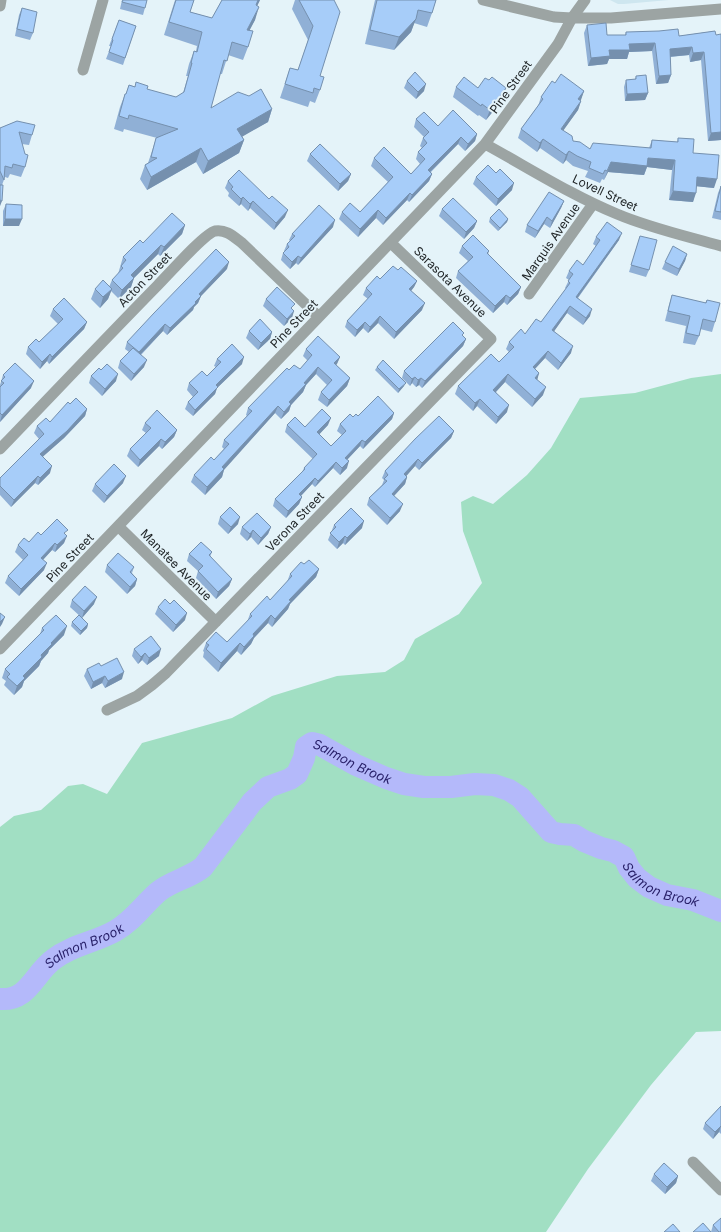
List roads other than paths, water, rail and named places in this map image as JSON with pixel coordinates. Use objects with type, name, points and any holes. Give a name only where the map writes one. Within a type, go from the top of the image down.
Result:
[{"type":"street","points":[[0,6],[1,0]]},
{"type":"street","points":[[83,70],[103,0]]},
{"type":"street","points":[[483,0],[554,17],[572,18],[621,17],[721,9]]},
{"type":"street","name":"Pine Street","points":[[0,649],[485,144],[558,44],[572,18],[585,0]]},
{"type":"street","name":"Lovell Street","points":[[485,144],[593,204],[641,223],[721,246]]},
{"type":"street","name":"Marquis Avenue","points":[[529,294],[593,204]]},
{"type":"street","name":"Acton Street","points":[[0,449],[174,268],[206,236],[214,231],[222,231],[230,234],[242,243],[319,317]]},
{"type":"street","name":"Sarasota Avenue","points":[[391,242],[491,340]]},
{"type":"street","name":"Verona Street","points":[[107,710],[137,696],[166,673],[491,340]]},
{"type":"street","name":"Manatee Avenue","points":[[118,526],[216,622]]},
{"type":"street","points":[[693,1162],[721,1190]]},
{"type":"waterway","name":"Salmon Brook","points":[[0,999],[18,996],[25,991],[47,965],[61,954],[115,931],[127,923],[163,888],[198,871],[203,867],[252,802],[268,787],[290,779],[297,774],[304,758],[306,747],[312,743],[320,745],[356,765],[404,784],[424,787],[451,787],[475,784],[494,785],[509,790],[520,797],[551,832],[574,835],[601,848],[613,851],[624,857],[629,868],[637,878],[649,887],[667,895],[693,900],[721,911]]}]
